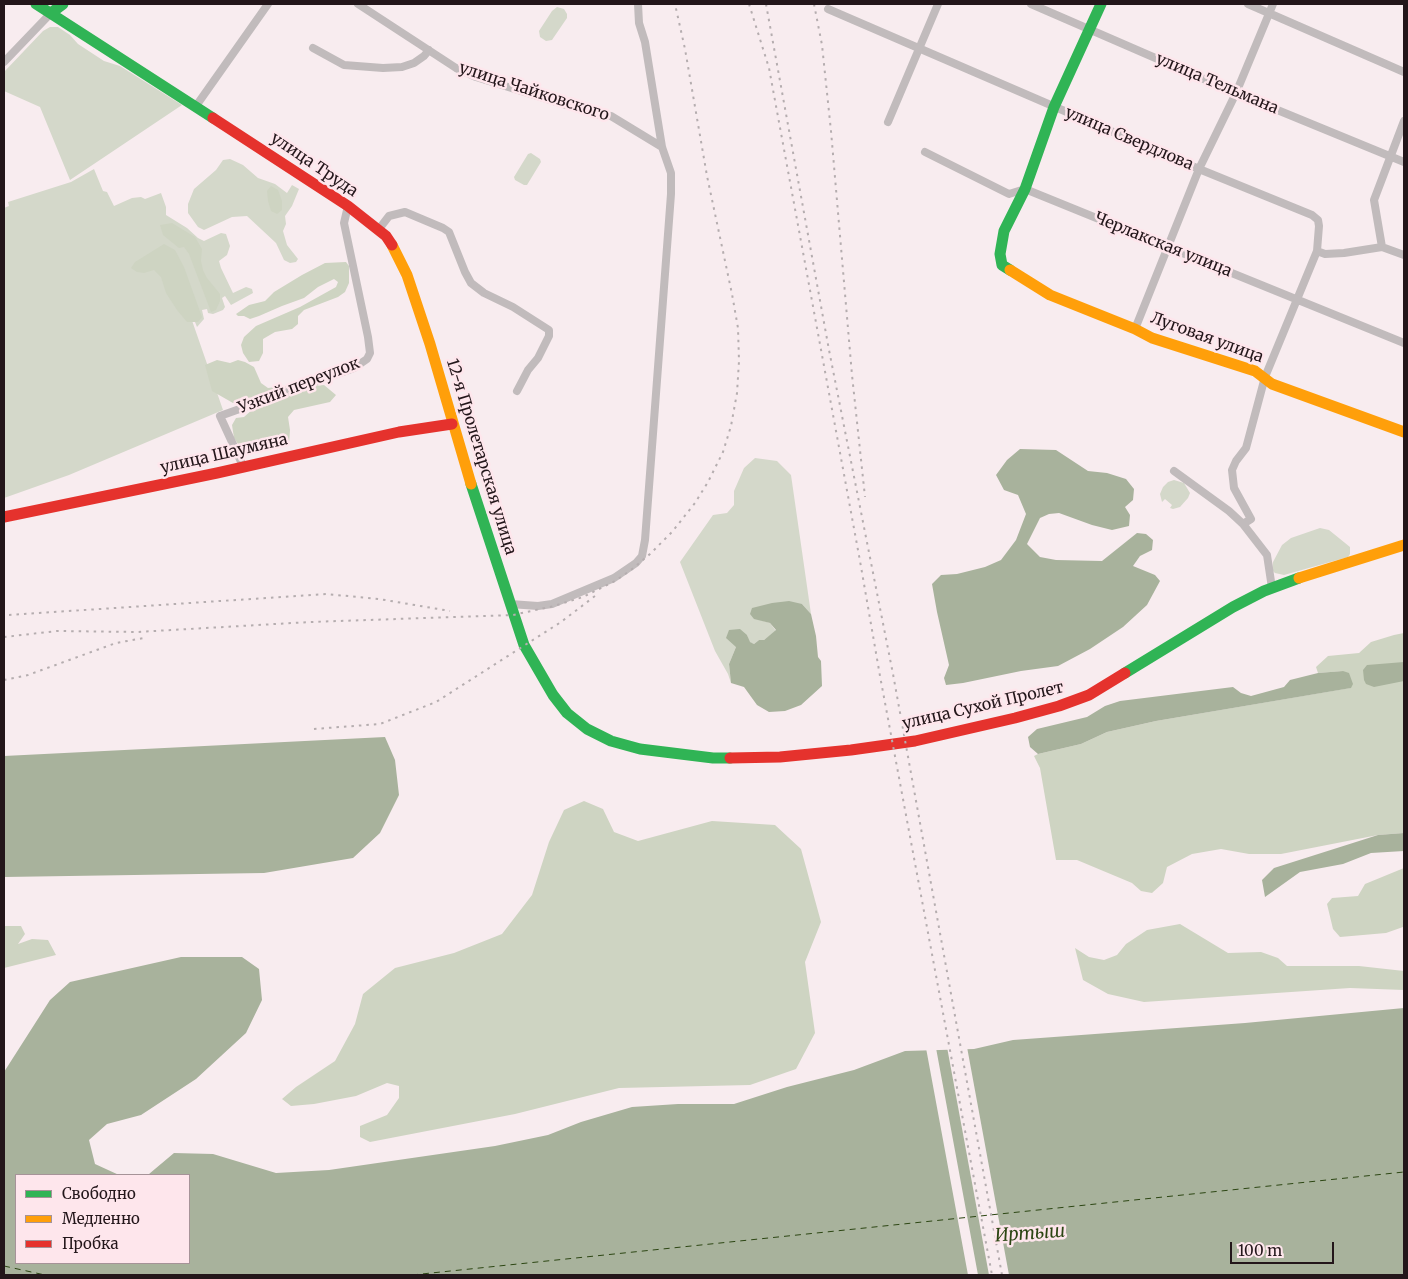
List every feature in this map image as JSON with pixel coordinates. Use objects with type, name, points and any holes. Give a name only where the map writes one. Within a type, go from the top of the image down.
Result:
[{"type":"main road","name":"улица Труда","points":[[36,4],[196,106],[348,206],[379,229]]},
{"type":"main road","points":[[51,13],[63,4]]},
{"type":"main road","points":[[1025,189],[1054,107],[1101,4]]},
{"type":"main road","name":"Луговая улица","points":[[1025,189],[1004,231],[1000,254],[1002,265],[1050,296],[1135,329],[1152,338],[1255,371],[1272,384],[1404,432]]},
{"type":"main road","name":"12-я Пролетарская улица","points":[[379,229],[392,245],[407,275],[430,344],[452,424],[524,645],[553,695]]},
{"type":"main road","name":"улица Шаумяна","points":[[4,518],[399,432],[452,424]]},
{"type":"main road","name":"улица Сухой Пролет","points":[[553,695],[567,713],[587,728],[611,741],[640,749],[683,756],[713,758],[780,756],[851,750],[915,741],[1022,717],[1074,701],[1104,687],[1233,607],[1272,588],[1404,545]]},
{"type":"street","points":[[196,106],[268,4]]},
{"type":"street","name":"улица Чайковского","points":[[358,4],[456,68],[476,77],[595,114],[610,116],[662,147]]},
{"type":"street","points":[[510,604],[538,606],[563,600],[614,578],[642,556],[645,540],[671,173],[662,147],[645,42],[639,24],[638,4]]},
{"type":"street","points":[[888,122],[938,4]]},
{"type":"street","name":"улица Тельмана","points":[[1031,4],[1236,93],[1404,162]]},
{"type":"street","points":[[1248,4],[1404,72]]},
{"type":"street","points":[[1135,329],[1199,169],[1236,93],[1272,4]]},
{"type":"street","name":"улица Свердлова","points":[[828,10],[1199,169],[1312,215],[1318,220],[1320,226],[1317,251],[1265,377],[1246,448],[1232,470],[1234,488],[1251,519],[1244,524]]},
{"type":"street","points":[[4,62],[51,13]]},
{"type":"street","points":[[314,48],[344,65],[383,68],[402,67],[414,63],[429,50]]},
{"type":"street","points":[[1382,247],[1374,200],[1404,121]]},
{"type":"street","name":"Черлакская улица","points":[[925,152],[1009,194],[1025,189],[1404,343]]},
{"type":"street","name":"Узкий переулок","points":[[243,466],[220,416],[354,368],[367,359],[370,353],[344,223],[348,206]]},
{"type":"street","points":[[379,229],[389,216],[404,212],[443,228],[449,232],[471,283],[484,293],[547,328],[550,332],[538,358],[528,370],[517,391]]},
{"type":"street","points":[[1317,251],[1325,254],[1344,253],[1382,247],[1404,255]]},
{"type":"street","points":[[1174,471],[1244,524],[1267,555],[1272,588]]},
{"type":"shaded area","points":[[557,7],[564,9],[567,18],[552,40],[546,41],[540,37],[539,31],[552,11]]},
{"type":"shaded area","points":[[50,27],[58,27],[70,35],[78,44],[104,61],[120,66],[182,105],[70,180],[40,107],[4,91],[4,72],[43,31]]},
{"type":"shaded area","points":[[531,153],[540,159],[541,162],[527,185],[524,185],[515,180],[514,177],[528,154]]},
{"type":"shaded area","points":[[230,159],[243,165],[258,178],[275,184],[287,193],[292,185],[299,189],[292,206],[285,216],[286,224],[283,231],[287,245],[298,259],[296,262],[290,263],[284,260],[276,243],[247,216],[232,217],[204,230],[198,227],[188,213],[188,204],[194,189],[216,170],[223,160]]},
{"type":"shaded area","points":[[94,169],[103,191],[107,192],[114,206],[132,198],[141,197],[145,199],[161,193],[166,207],[166,215],[187,228],[198,238],[204,241],[221,233],[226,234],[230,246],[227,255],[219,261],[221,268],[233,293],[246,287],[252,289],[253,293],[231,305],[225,296],[222,298],[225,307],[223,310],[213,314],[208,313],[207,309],[202,310],[204,319],[197,327],[178,280],[223,410],[69,475],[4,498],[4,208],[9,206],[8,202],[71,182]]},
{"type":"shaded area","points":[[271,186],[278,190],[282,201],[282,210],[277,214],[271,211],[268,201],[267,191]]},
{"type":"shaded area","points":[[172,223],[195,237],[202,249],[201,261],[203,270],[220,294],[220,301],[216,310],[211,312],[189,254],[184,247],[179,248],[163,235],[160,225]]},
{"type":"shaded area","points":[[164,244],[175,250],[184,267],[202,317],[198,322],[187,322],[166,293],[161,277],[154,270],[144,273],[137,272],[131,268],[135,262]]},
{"type":"shaded area","points":[[346,262],[349,266],[349,283],[345,292],[338,297],[304,310],[298,316],[298,324],[292,329],[275,332],[263,339],[263,353],[259,361],[249,362],[243,353],[241,345],[244,337],[256,326],[300,307],[336,287],[338,282],[334,279],[318,287],[304,298],[250,319],[236,314],[249,305],[265,301],[274,292],[325,263]]},
{"type":"shaded area","points":[[217,360],[230,363],[238,360],[245,362],[254,367],[261,383],[268,388],[287,386],[289,396],[314,386],[324,385],[336,395],[330,402],[294,410],[288,417],[290,430],[289,444],[274,449],[248,451],[240,447],[234,438],[232,425],[236,418],[244,417],[253,409],[251,401],[245,400],[233,403],[212,391],[205,365]]},
{"type":"shaded area","points":[[755,458],[777,461],[791,475],[811,614],[802,604],[754,618],[770,623],[776,631],[764,640],[759,640],[754,644],[749,642],[747,635],[736,647],[729,664],[731,683],[715,651],[680,562],[713,515],[727,513],[734,505],[734,491],[744,468]]},
{"type":"shaded area","points":[[1174,480],[1184,483],[1190,493],[1180,507],[1173,509],[1170,508],[1172,505],[1165,499],[1162,502],[1160,494],[1168,482]]},
{"type":"shaded area","points":[[1320,528],[1329,530],[1350,547],[1348,557],[1284,575],[1275,573],[1272,570],[1273,562],[1282,545],[1291,538]]},
{"type":"shaded area","points":[[1404,633],[1404,833],[1378,835],[1281,854],[1249,854],[1221,849],[1192,854],[1167,867],[1163,883],[1152,893],[1141,891],[1132,883],[1077,860],[1056,860],[1040,768],[1034,756],[1081,744],[1107,732],[1156,721],[1350,688],[1343,671],[1318,673],[1316,667],[1328,656],[1359,653],[1371,642]]},
{"type":"shaded area","points":[[584,801],[603,809],[614,832],[638,841],[712,821],[775,825],[801,849],[821,922],[805,962],[815,1033],[796,1069],[750,1085],[619,1088],[515,1114],[370,1142],[360,1137],[360,1126],[387,1115],[399,1098],[399,1086],[387,1083],[356,1096],[314,1104],[291,1106],[282,1099],[296,1087],[335,1061],[355,1024],[363,994],[395,968],[454,953],[502,934],[532,895],[549,842],[564,810]]},
{"type":"shaded area","points":[[1404,868],[1403,927],[1386,933],[1340,937],[1333,929],[1327,904],[1332,898],[1358,896],[1365,884]]},
{"type":"shaded area","points":[[1180,924],[1228,953],[1261,952],[1278,958],[1287,966],[1359,966],[1404,971],[1404,990],[1350,988],[1144,1002],[1108,994],[1083,980],[1075,948],[1089,957],[1104,960],[1117,955],[1126,944],[1147,930]]},
{"type":"shaded area","points":[[4,926],[21,926],[25,934],[18,944],[32,939],[48,940],[56,955],[4,968]]},
{"type":"water","points":[[1020,449],[1056,450],[1088,471],[1107,473],[1126,479],[1134,489],[1133,500],[1125,507],[1130,515],[1129,526],[1112,530],[1059,513],[1049,514],[1040,518],[1027,544],[1040,557],[1056,560],[1102,561],[1137,533],[1146,534],[1153,540],[1152,550],[1140,556],[1133,566],[1155,575],[1160,581],[1147,605],[1123,627],[1090,649],[1058,666],[946,685],[944,678],[949,665],[932,584],[941,575],[957,574],[985,567],[1001,560],[1016,540],[1026,514],[1018,495],[1004,490],[996,475],[1007,460]]},
{"type":"water","points":[[789,601],[802,604],[811,614],[818,657],[821,661],[822,686],[801,705],[785,711],[769,712],[757,705],[744,687],[731,683],[729,664],[736,647],[726,638],[729,630],[740,629],[747,635],[750,642],[754,644],[759,640],[764,640],[776,630],[770,623],[754,619],[750,614],[752,608]]},
{"type":"water","points":[[1404,662],[1404,681],[1374,687],[1366,684],[1363,670],[1367,665]]},
{"type":"water","points":[[1343,671],[1349,673],[1353,684],[1351,688],[1156,721],[1107,732],[1081,744],[1038,754],[1030,747],[1028,737],[1037,729],[1087,717],[1105,706],[1120,701],[1233,687],[1241,693],[1251,696],[1284,687],[1290,680],[1318,673]]},
{"type":"water","points":[[385,737],[395,760],[399,795],[380,833],[353,858],[264,873],[4,877],[4,756]]},
{"type":"water","points":[[1404,833],[1404,851],[1371,853],[1343,864],[1300,872],[1265,897],[1262,880],[1274,868],[1378,835]]},
{"type":"water","name":"Иртыш","points":[[181,957],[242,957],[259,969],[262,1000],[246,1033],[196,1079],[141,1115],[107,1124],[89,1140],[95,1164],[117,1174],[15,1174],[15,1264],[190,1264],[190,1174],[149,1174],[174,1153],[213,1154],[276,1173],[329,1170],[495,1146],[548,1135],[581,1122],[632,1107],[678,1104],[734,1104],[787,1087],[854,1070],[905,1051],[974,1049],[1013,1040],[1245,1023],[1404,1008],[1404,1275],[4,1275],[4,1072],[50,1000],[70,982]]},
{"type":"pier","points":[[947,1047],[967,1047],[1009,1275],[989,1275]]},
{"type":"pier","points":[[926,1048],[936,1048],[978,1275],[968,1275]]},
{"type":"ferry route","points":[[412,1275],[1404,1172]]},
{"type":"ferry route","points":[[4,1266],[45,1275]]},
{"type":"railway","points":[[4,637],[57,631],[137,632],[310,622],[513,615],[583,597],[615,581],[650,554],[672,532],[695,503],[723,452],[731,426],[737,393],[739,361],[738,328],[732,294],[707,176],[685,49],[675,4]]},
{"type":"railway","points":[[749,4],[769,68],[992,1275]]},
{"type":"railway","points":[[766,4],[829,350],[893,674],[1002,1275]]},
{"type":"railway","points":[[814,4],[822,45],[831,131],[852,375],[865,497]]},
{"type":"railway","points":[[9,615],[326,594],[379,599],[450,611]]},
{"type":"railway","points":[[314,729],[380,724],[436,702],[561,622],[595,596]]},
{"type":"railway","points":[[4,680],[28,675],[116,643],[144,638]]},
{"type":"traffic: fast","points":[[36,4],[213,118]]},
{"type":"traffic: fast","points":[[51,13],[63,4]]},
{"type":"traffic: fast","points":[[1010,270],[1002,265],[1000,254],[1004,231],[1025,189],[1054,107],[1101,4]]},
{"type":"traffic: fast","points":[[471,484],[524,645],[553,695],[567,713],[587,729],[611,741],[640,749],[713,758],[730,758]]},
{"type":"traffic: fast","points":[[1125,673],[1233,607],[1264,591],[1299,578]]},
{"type":"traffic: slow","points":[[392,245],[407,275],[430,344],[471,484]]},
{"type":"traffic: slow","points":[[1010,270],[1050,295],[1135,329],[1152,338],[1255,371],[1272,384],[1404,432]]},
{"type":"traffic: slow","points":[[1299,578],[1404,545]]},
{"type":"traffic: jam","points":[[213,118],[348,206],[386,236],[392,245]]},
{"type":"traffic: jam","points":[[4,517],[217,473],[399,432],[452,424]]},
{"type":"traffic: jam","points":[[730,758],[780,757],[915,741],[1059,706],[1089,695],[1125,673]]}]
